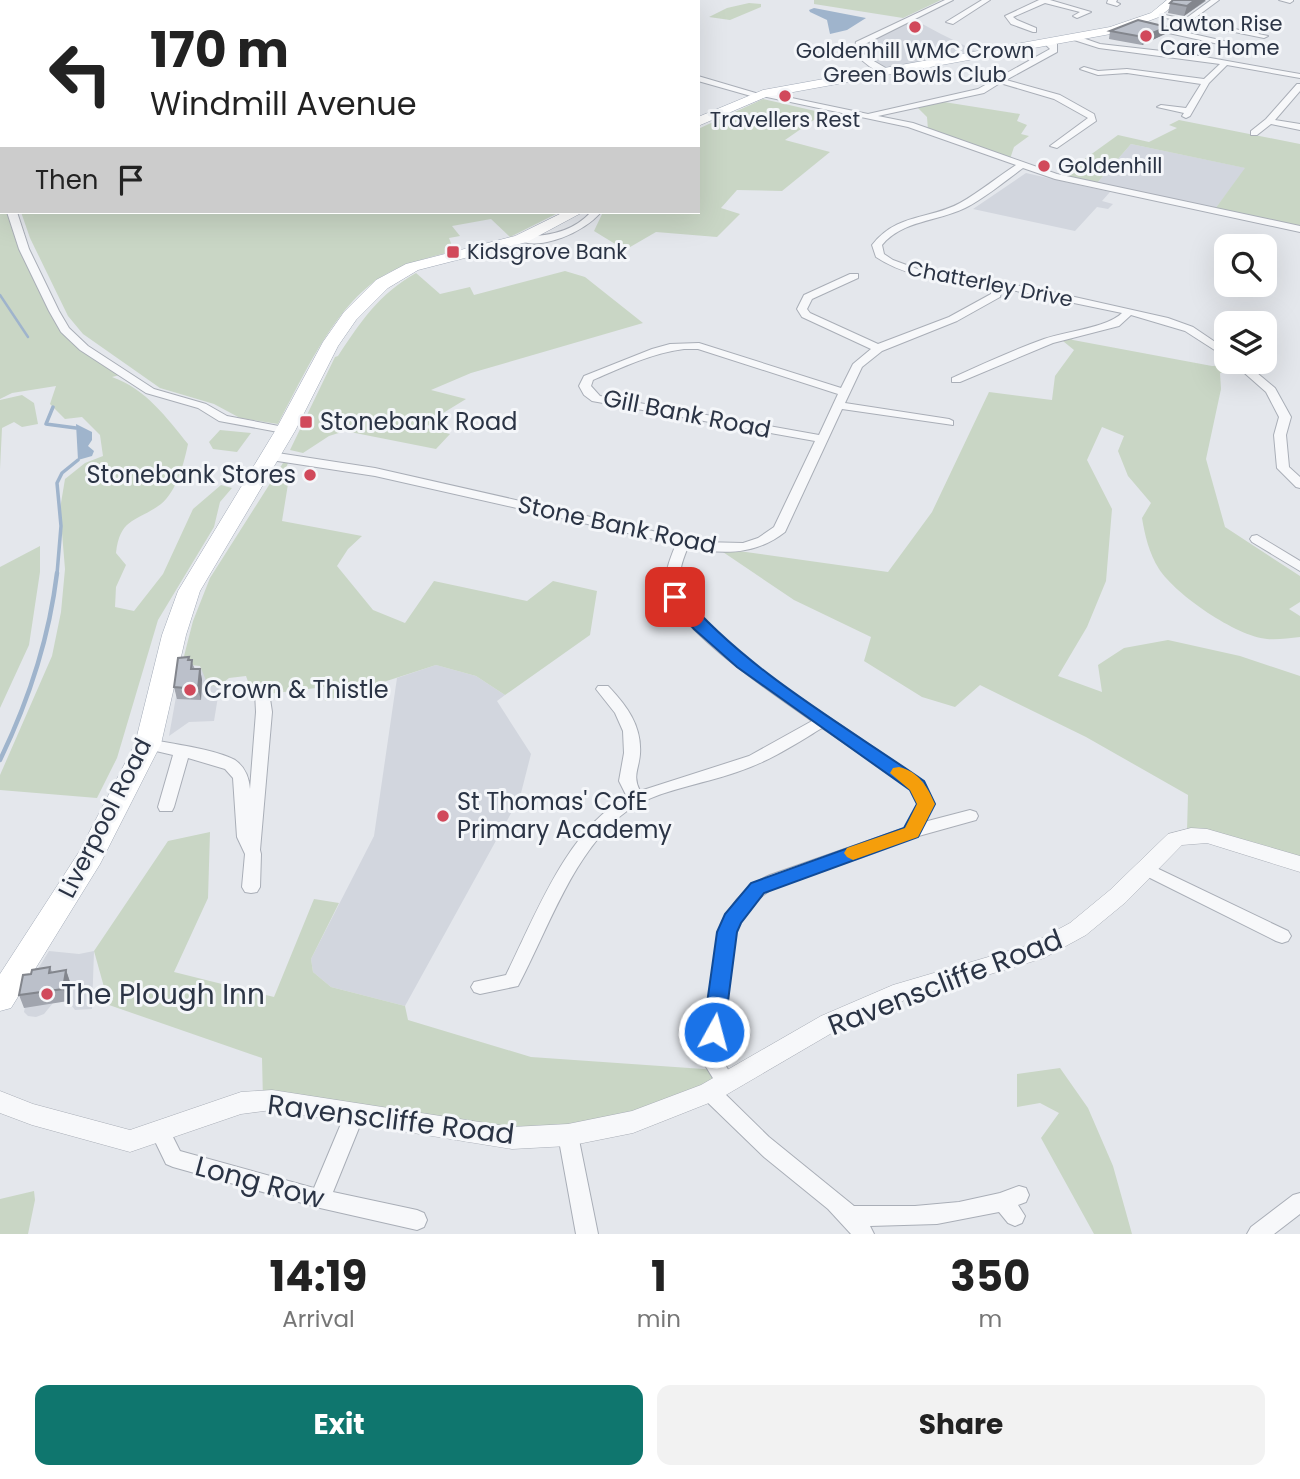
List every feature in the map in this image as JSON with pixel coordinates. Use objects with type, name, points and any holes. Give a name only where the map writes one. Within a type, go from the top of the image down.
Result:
[{"type":"main road","points":[[700,121],[723,108],[761,95],[1048,43],[1138,23],[1156,15],[1174,0]]},
{"type":"main road","points":[[521,239],[571,214]]},
{"type":"main road","name":"Liverpool Road","points":[[0,999],[90,857],[148,744],[174,635],[189,591],[271,456],[329,346],[366,298],[382,284],[425,262],[521,239]]},
{"type":"street","points":[[886,72],[863,59],[858,52],[859,44],[950,0]]},
{"type":"street","points":[[956,21],[987,0]]},
{"type":"street","points":[[1033,30],[1014,22],[1009,16],[1044,0],[1090,13],[1077,16]]},
{"type":"street","points":[[1186,21],[1216,0]]},
{"type":"street","points":[[1061,12],[1072,8]]},
{"type":"street","points":[[1138,23],[1246,48],[1264,36],[1156,15]]},
{"type":"street","points":[[1077,37],[1100,47],[1225,63],[1300,76]]},
{"type":"street","points":[[867,116],[981,91],[1055,50],[1055,46],[1048,43]]},
{"type":"street","points":[[1161,107],[1187,114],[1206,82],[1225,63]]},
{"type":"street","points":[[1084,69],[1098,74],[1127,71],[1206,82]]},
{"type":"street","points":[[700,79],[761,95],[910,125],[1020,166],[1113,190],[1300,229]]},
{"type":"street","points":[[1001,81],[1057,97],[1091,116],[1093,119],[1054,146]]},
{"type":"street","points":[[1254,133],[1269,121],[1300,86]]},
{"type":"street","points":[[1289,99],[1300,101]]},
{"type":"street","points":[[1269,121],[1300,127]]},
{"type":"street","name":"Chatterley Drive","points":[[1020,166],[962,206],[901,225],[887,233],[877,245],[879,255],[902,267],[1129,311],[1189,329],[1214,346]]},
{"type":"street","points":[[13,214],[24,249],[54,310],[65,330],[84,348],[150,391],[202,407],[223,419],[285,431]]},
{"type":"street","points":[[521,239],[544,239],[568,232],[587,222],[594,214]]},
{"type":"street","points":[[855,276],[808,297],[802,309],[806,315],[876,347]]},
{"type":"street","name":"Stone Bank Road","points":[[271,456],[388,475],[683,543],[729,549],[755,545],[769,539],[780,529],[857,366],[876,347],[953,319],[996,295],[998,284]]},
{"type":"street","points":[[957,380],[1045,342],[1112,326],[1123,321],[1129,311]]},
{"type":"street","name":"Gill Bank Road","points":[[822,439],[596,398],[588,393],[585,386],[588,378],[642,356],[685,345],[699,346],[845,393]]},
{"type":"street","points":[[1253,374],[1263,381],[1277,400],[1284,417],[1280,435],[1283,468],[1300,484]]},
{"type":"street","points":[[839,405],[949,423]]},
{"type":"street","points":[[1257,539],[1300,566]]},
{"type":"street","points":[[683,543],[674,563],[673,579],[675,597],[686,611],[743,663],[918,786],[926,804],[911,832]]},
{"type":"street","points":[[603,689],[622,709],[629,727],[634,753],[627,781],[636,798]]},
{"type":"street","points":[[251,887],[264,712],[262,692]]},
{"type":"street","points":[[480,986],[512,981],[567,874],[585,844],[612,814],[636,798],[749,762],[824,720]]},
{"type":"street","points":[[148,744],[232,765],[241,778],[246,836],[253,854]]},
{"type":"street","points":[[166,807],[182,751]]},
{"type":"street","points":[[970,816],[911,832],[757,888],[744,902],[727,932],[710,1057],[718,1088],[730,1114],[857,1225],[890,1217],[1012,1204]]},
{"type":"street","name":"Ravenscliffe Road","points":[[160,1131],[241,1102],[272,1100],[512,1138],[568,1135],[633,1122],[718,1088],[830,1023],[901,992],[1036,952],[1078,929],[1118,895],[1175,839],[1191,835],[1207,836],[1300,864]]},
{"type":"street","points":[[1144,868],[1282,936]]},
{"type":"street","points":[[0,1102],[32,1114],[130,1141],[160,1131]]},
{"type":"street","points":[[320,1199],[355,1113]]},
{"type":"street","name":"Long Row","points":[[160,1131],[173,1158],[320,1199],[416,1220]]},
{"type":"street","points":[[568,1135],[587,1234]]},
{"type":"street","points":[[1258,1234],[1300,1202]]},
{"type":"shaded area","points":[[915,20],[980,53],[887,71],[866,58],[861,46]]},
{"type":"shaded area","points":[[1131,144],[1246,168],[1215,209],[1097,183]]},
{"type":"shaded area","points":[[1026,173],[1110,192],[1102,201],[1113,204],[1108,209],[1097,207],[1075,231],[973,209]]},
{"type":"shaded area","name":"St Thomas' CofE Primary Academy","points":[[436,665],[476,676],[505,695],[497,701],[531,754],[520,797],[405,1006],[331,987],[313,972],[311,959],[374,836],[397,678]]},
{"type":"shaded area","points":[[223,666],[214,721],[189,722],[169,736],[181,669]]},
{"type":"shaded area","points":[[49,951],[79,954],[94,951],[92,1009],[75,1010],[68,1001],[53,1003],[44,1014],[36,1017],[28,1016],[24,1012],[31,980]]},
{"type":"green space","points":[[814,0],[941,0],[903,18],[814,4]]},
{"type":"green space","points":[[749,3],[761,4],[761,7],[730,20],[709,17],[727,8]]},
{"type":"green space","points":[[763,99],[824,113],[785,140],[830,152],[782,191],[737,190],[721,208],[740,214],[717,237],[656,232],[625,250],[594,231],[602,214],[700,214],[700,128]]},
{"type":"green space","points":[[944,102],[1020,114],[1017,121],[1027,125],[1021,134],[1029,136],[1014,147],[1010,159],[928,130],[927,117],[917,107]]},
{"type":"green space","points":[[1179,120],[1300,144],[1300,227],[1215,209],[1245,168],[1131,144],[1097,183],[1061,176],[1118,135],[1149,142],[1177,128],[1169,125]]},
{"type":"green space","points":[[0,214],[12,214],[14,225],[67,331],[124,374],[112,377],[145,396],[188,444],[179,476],[167,498],[131,522],[121,533],[116,553],[126,565],[116,587],[115,607],[134,611],[163,574],[193,509],[221,485],[232,488],[220,502],[214,527],[158,620],[117,758],[97,798],[0,790],[0,775],[52,656],[61,612],[65,569],[60,509],[65,479],[85,463],[103,456],[100,435],[82,417],[65,419],[50,404],[56,386],[12,393],[0,399]]},
{"type":"green space","points":[[22,214],[556,214],[510,237],[491,219],[452,226],[460,236],[449,238],[454,251],[404,266],[370,285],[353,301],[324,340],[278,424],[240,418],[214,404],[160,388],[83,334],[68,316],[30,238]]},
{"type":"green space","points":[[565,271],[585,277],[643,323],[471,373],[431,390],[466,399],[435,418],[426,428],[450,434],[436,449],[345,431],[329,436],[303,453],[290,450],[335,357],[372,309],[403,281],[416,273],[440,294],[470,287],[474,295]]},
{"type":"green space","points":[[1064,335],[1073,340],[1214,366],[1214,374],[1220,374],[1221,389],[1206,459],[1225,527],[1300,576],[1300,602],[1289,609],[1300,616],[1300,637],[1267,639],[1239,630],[1192,602],[1167,579],[1153,557],[1142,518],[1151,503],[1128,476],[1118,451],[1124,436],[1102,427],[1087,460],[1112,509],[1106,581],[1087,627],[1058,676],[1102,692],[1098,665],[1124,648],[1168,640],[1240,656],[1300,676],[1300,864],[1187,831],[1188,795],[1086,737],[980,685],[955,707],[922,697],[864,661],[871,637],[794,600],[717,548],[888,572],[932,512],[989,392],[1052,400],[1055,376],[1074,350],[1058,337]]},
{"type":"green space","points":[[22,395],[34,403],[38,424],[22,427],[14,422],[2,428],[0,469],[0,400]]},
{"type":"green space","points":[[220,430],[251,433],[237,452],[213,449],[209,442]]},
{"type":"green space","points":[[283,463],[288,463],[283,476],[287,476],[282,482],[288,484],[282,521],[362,536],[348,549],[337,566],[373,610],[405,623],[434,581],[527,601],[553,581],[597,591],[590,635],[505,695],[476,676],[436,665],[325,701],[324,687],[253,696],[246,676],[229,678],[218,687],[208,685],[200,666],[182,664],[193,621],[210,578]]},
{"type":"green space","points":[[40,546],[40,572],[29,645],[0,708],[0,567]]},
{"type":"green space","points":[[210,832],[208,898],[174,972],[274,997],[314,899],[339,903],[311,959],[313,972],[331,987],[405,1006],[408,1020],[531,1057],[718,1070],[726,1083],[568,1135],[263,1101],[262,1058],[109,1005],[94,951],[168,841]]},
{"type":"green space","points":[[1060,1068],[1088,1108],[1113,1166],[1132,1234],[1094,1234],[1041,1138],[1059,1113],[1040,1103],[1017,1107],[1017,1074]]},
{"type":"green space","points":[[34,1191],[35,1200],[28,1234],[0,1234],[0,1199]]},
{"type":"water","points":[[814,8],[866,18],[847,30],[830,34],[827,20],[810,12],[809,10]]},
{"type":"water","points":[[76,424],[92,432],[92,440],[88,446],[94,451],[92,456],[78,460]]},
{"type":"building","points":[[1173,0],[1195,0],[1187,6],[1170,3]]},
{"type":"building","points":[[1138,20],[1167,27],[1143,37],[1110,31]]},
{"type":"building","points":[[189,657],[188,660],[192,660],[191,669],[200,669],[198,689],[174,687],[178,658]]},
{"type":"building","points":[[50,967],[49,973],[66,970],[63,989],[19,995],[23,975],[31,974],[32,970]]},
{"type":"waterway","points":[[0,295],[28,337]]},
{"type":"waterway","points":[[53,407],[46,424],[76,428]]},
{"type":"waterway","points":[[57,574],[61,526],[57,483],[62,473],[78,460]]},
{"type":"waterway","points":[[0,760],[36,669],[49,622],[57,573]]},
{"type":"slow traffic","points":[[853,853],[911,832],[920,817],[926,804],[918,786],[899,773]]},
{"type":"place","name":"Goldenhill WMC Crown Green Bowls Club","points":[[915,27]]},
{"type":"place","name":"Lawton Rise Care Home","points":[[1146,36]]},
{"type":"place","name":"Travellers Rest","points":[[785,96]]},
{"type":"place","name":"Goldenhill","points":[[1044,166]]},
{"type":"place","name":"Kidsgrove Bank","points":[[453,252]]},
{"type":"place","name":"Stonebank Road","points":[[306,422]]},
{"type":"place","name":"Stonebank Stores","points":[[310,475]]},
{"type":"place","name":"Crown & Thistle","points":[[190,690]]},
{"type":"place","name":"St Thomas' CofE Primary Academy","points":[[443,816]]},
{"type":"place","name":"The Plough Inn","points":[[47,994]]},
{"type":"route","points":[[675,597],[700,626],[743,663],[918,786],[926,804],[911,832],[757,888],[732,919],[727,932],[714,1032]]}]
